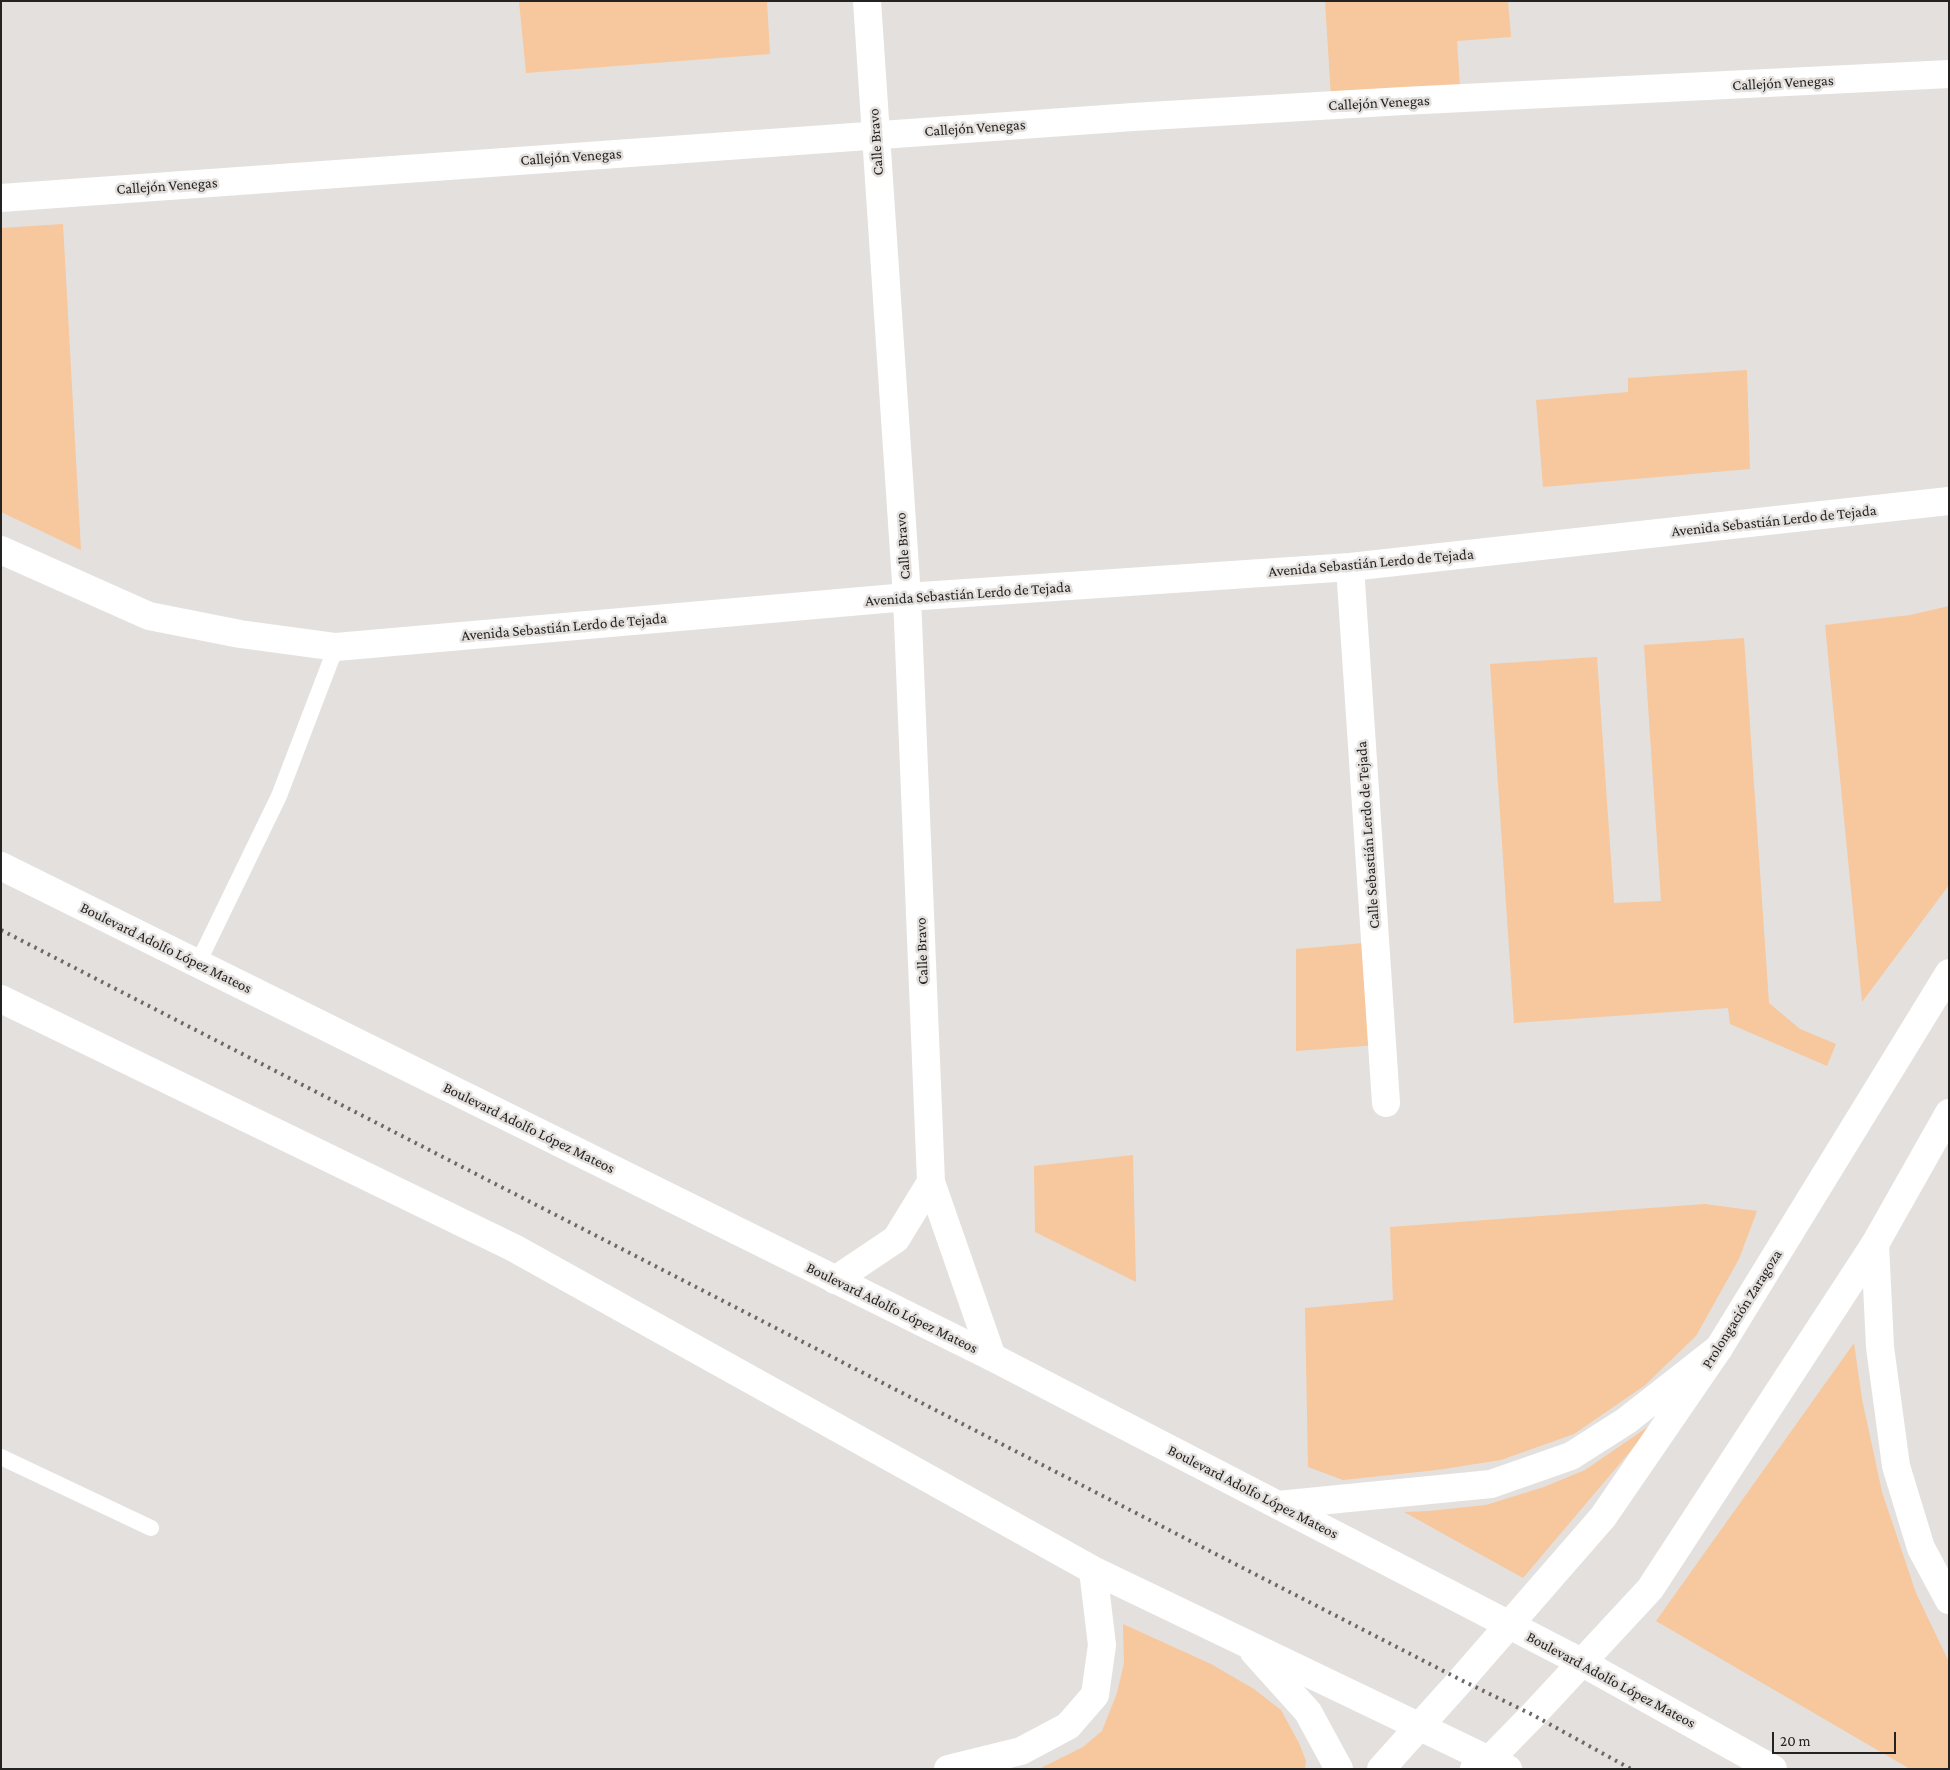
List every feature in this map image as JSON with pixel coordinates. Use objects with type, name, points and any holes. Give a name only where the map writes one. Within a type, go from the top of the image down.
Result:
[{"type":"main road","name":"Calle Bravo","points":[[868,1],[907,597],[931,1182],[992,1357]]},
{"type":"main road","name":"Callejón Venegas","points":[[1,198],[876,135],[1394,102],[1949,74]]},
{"type":"main road","name":"Avenida Sebastián Lerdo de Tejada","points":[[1,550],[149,616],[240,634],[336,647],[907,597],[1350,567],[1949,501]]},
{"type":"main road","name":"Calle Sebastián Lerdo de Tejada","points":[[1350,567],[1386,1103]]},
{"type":"main road","name":"Boulevard Adolfo López Mateos","points":[[1,866],[992,1357],[1581,1662],[1773,1769]]},
{"type":"main road","name":"Prolongación Zaragoza","points":[[1381,1769],[1603,1517],[1719,1348],[1949,973]]},
{"type":"main road","points":[[1,999],[514,1248],[1093,1570],[1245,1641],[1419,1726],[1490,1765],[1581,1662],[1650,1589],[1874,1244],[1949,1113]]},
{"type":"main road","points":[[835,1280],[896,1239],[931,1182]]},
{"type":"main road","points":[[1874,1244],[1880,1347],[1896,1466],[1921,1548],[1949,1600]]},
{"type":"main road","points":[[1278,1505],[1491,1484],[1571,1456],[1626,1420],[1719,1348]]},
{"type":"main road","points":[[948,1769],[1021,1752],[1068,1726],[1095,1695],[1102,1645],[1093,1570]]},
{"type":"main road","points":[[1245,1641],[1308,1712],[1339,1769]]},
{"type":"lane","points":[[198,963],[279,796],[336,647]]},
{"type":"lane","points":[[1,1456],[151,1528]]},
{"type":"shaded area","points":[[519,1],[767,1],[770,54],[526,73]]},
{"type":"shaded area","points":[[1325,1],[1508,1],[1511,37],[1457,41],[1460,87],[1331,97]]},
{"type":"shaded area","points":[[63,224],[81,550],[1,512],[1,228]]},
{"type":"shaded area","points":[[1747,370],[1750,469],[1543,487],[1536,400],[1628,392],[1628,378]]},
{"type":"shaded area","points":[[1949,606],[1949,885],[1862,1002],[1825,625],[1910,615]]},
{"type":"shaded area","points":[[1744,638],[1769,1003],[1800,1029],[1836,1044],[1827,1066],[1730,1024],[1728,1008],[1514,1023],[1490,664],[1597,657],[1614,903],[1661,901],[1644,645]]},
{"type":"shaded area","points":[[1375,942],[1377,1045],[1296,1051],[1296,949]]},
{"type":"shaded area","points":[[1133,1155],[1136,1282],[1035,1232],[1034,1166]]},
{"type":"shaded area","points":[[1705,1204],[1757,1211],[1739,1259],[1696,1336],[1644,1386],[1574,1434],[1501,1460],[1437,1470],[1343,1480],[1308,1467],[1305,1308],[1393,1300],[1390,1227]]},
{"type":"shaded area","points":[[1854,1343],[1862,1399],[1882,1492],[1916,1593],[1949,1662],[1949,1769],[1910,1769],[1656,1621]]},
{"type":"shaded area","points":[[1655,1422],[1523,1578],[1404,1512],[1486,1505],[1544,1487],[1585,1470]]},
{"type":"shaded area","points":[[1123,1624],[1211,1664],[1254,1689],[1281,1710],[1299,1743],[1306,1761],[1305,1769],[1039,1769],[1083,1747],[1102,1731],[1117,1693],[1124,1663]]},
{"type":"railway","points":[[1,930],[1461,1680],[1533,1715],[1631,1769]]}]
